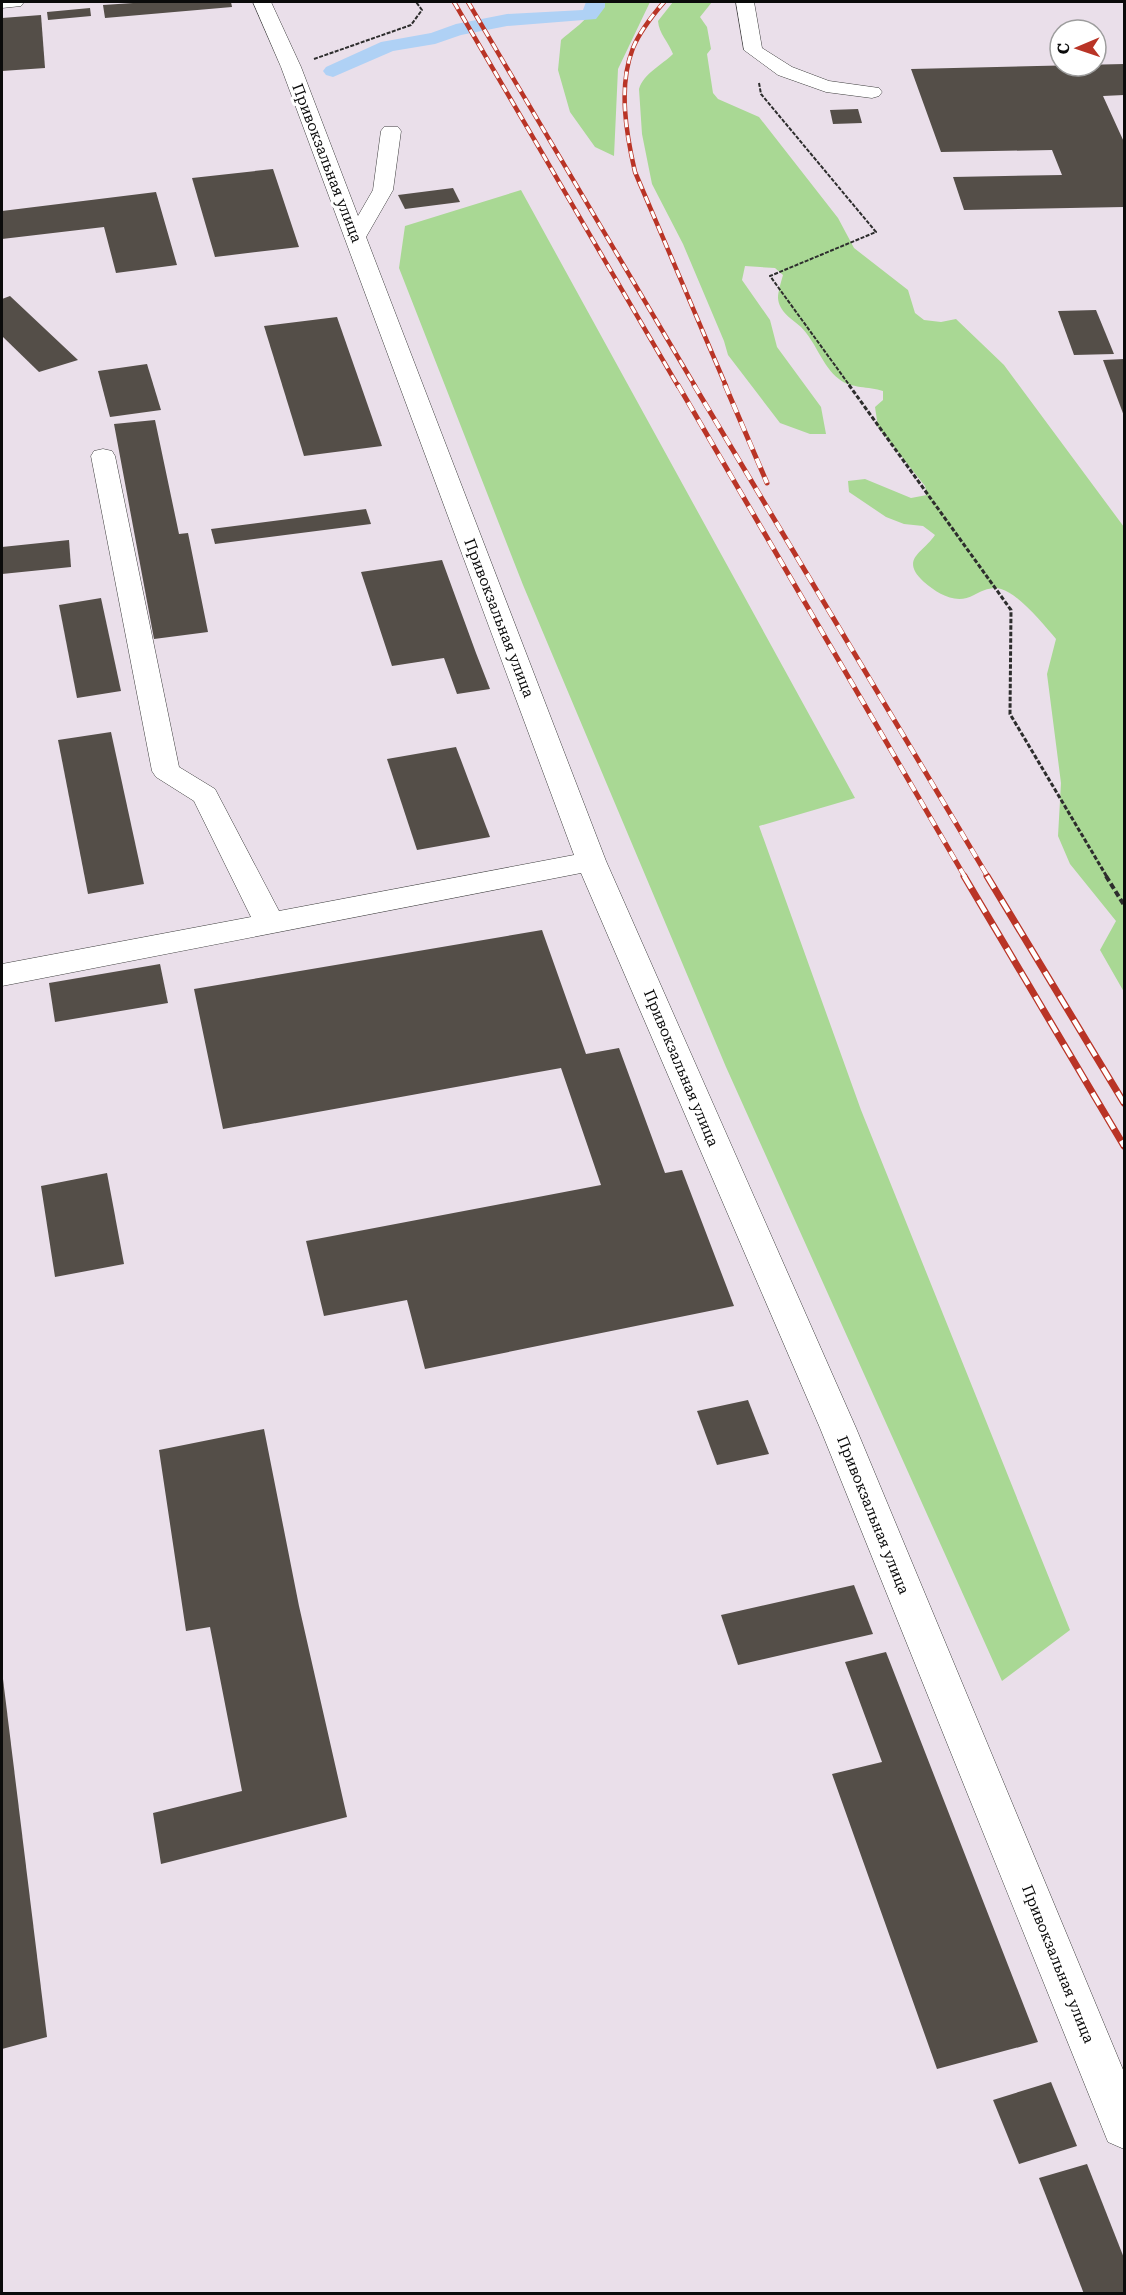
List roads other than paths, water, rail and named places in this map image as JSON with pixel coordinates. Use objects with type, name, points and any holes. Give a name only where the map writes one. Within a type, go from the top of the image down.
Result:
[{"type":"street","points":[[2,3],[15,2]]},
{"type":"street","points":[[745,2],[753,50],[785,71],[826,86],[872,92]]},
{"type":"street","name":"Привокзальная улица","points":[[266,3],[591,861],[843,1439],[1125,2126]]},
{"type":"street","points":[[355,238],[383,190],[392,131]]},
{"type":"street","points":[[103,456],[166,771],[205,795],[269,922]]},
{"type":"street","points":[[2,975],[591,861]]},
{"type":"waterway","points":[[333,71],[388,46],[435,38],[456,30],[507,20],[589,15],[595,7],[595,2]]},
{"type":"railway","points":[[454,2],[678,386]]},
{"type":"railway","points":[[468,2],[695,386]]},
{"type":"railway","points":[[664,2],[639,36],[628,63],[625,110],[629,142],[635,172],[726,386]]},
{"type":"railway","points":[[678,385],[965,877]]},
{"type":"railway","points":[[694,385],[988,877]]},
{"type":"railway","points":[[725,385],[767,483]]},
{"type":"railway","points":[[964,876],[1124,1146]]},
{"type":"railway","points":[[987,876],[1124,1103]]}]
